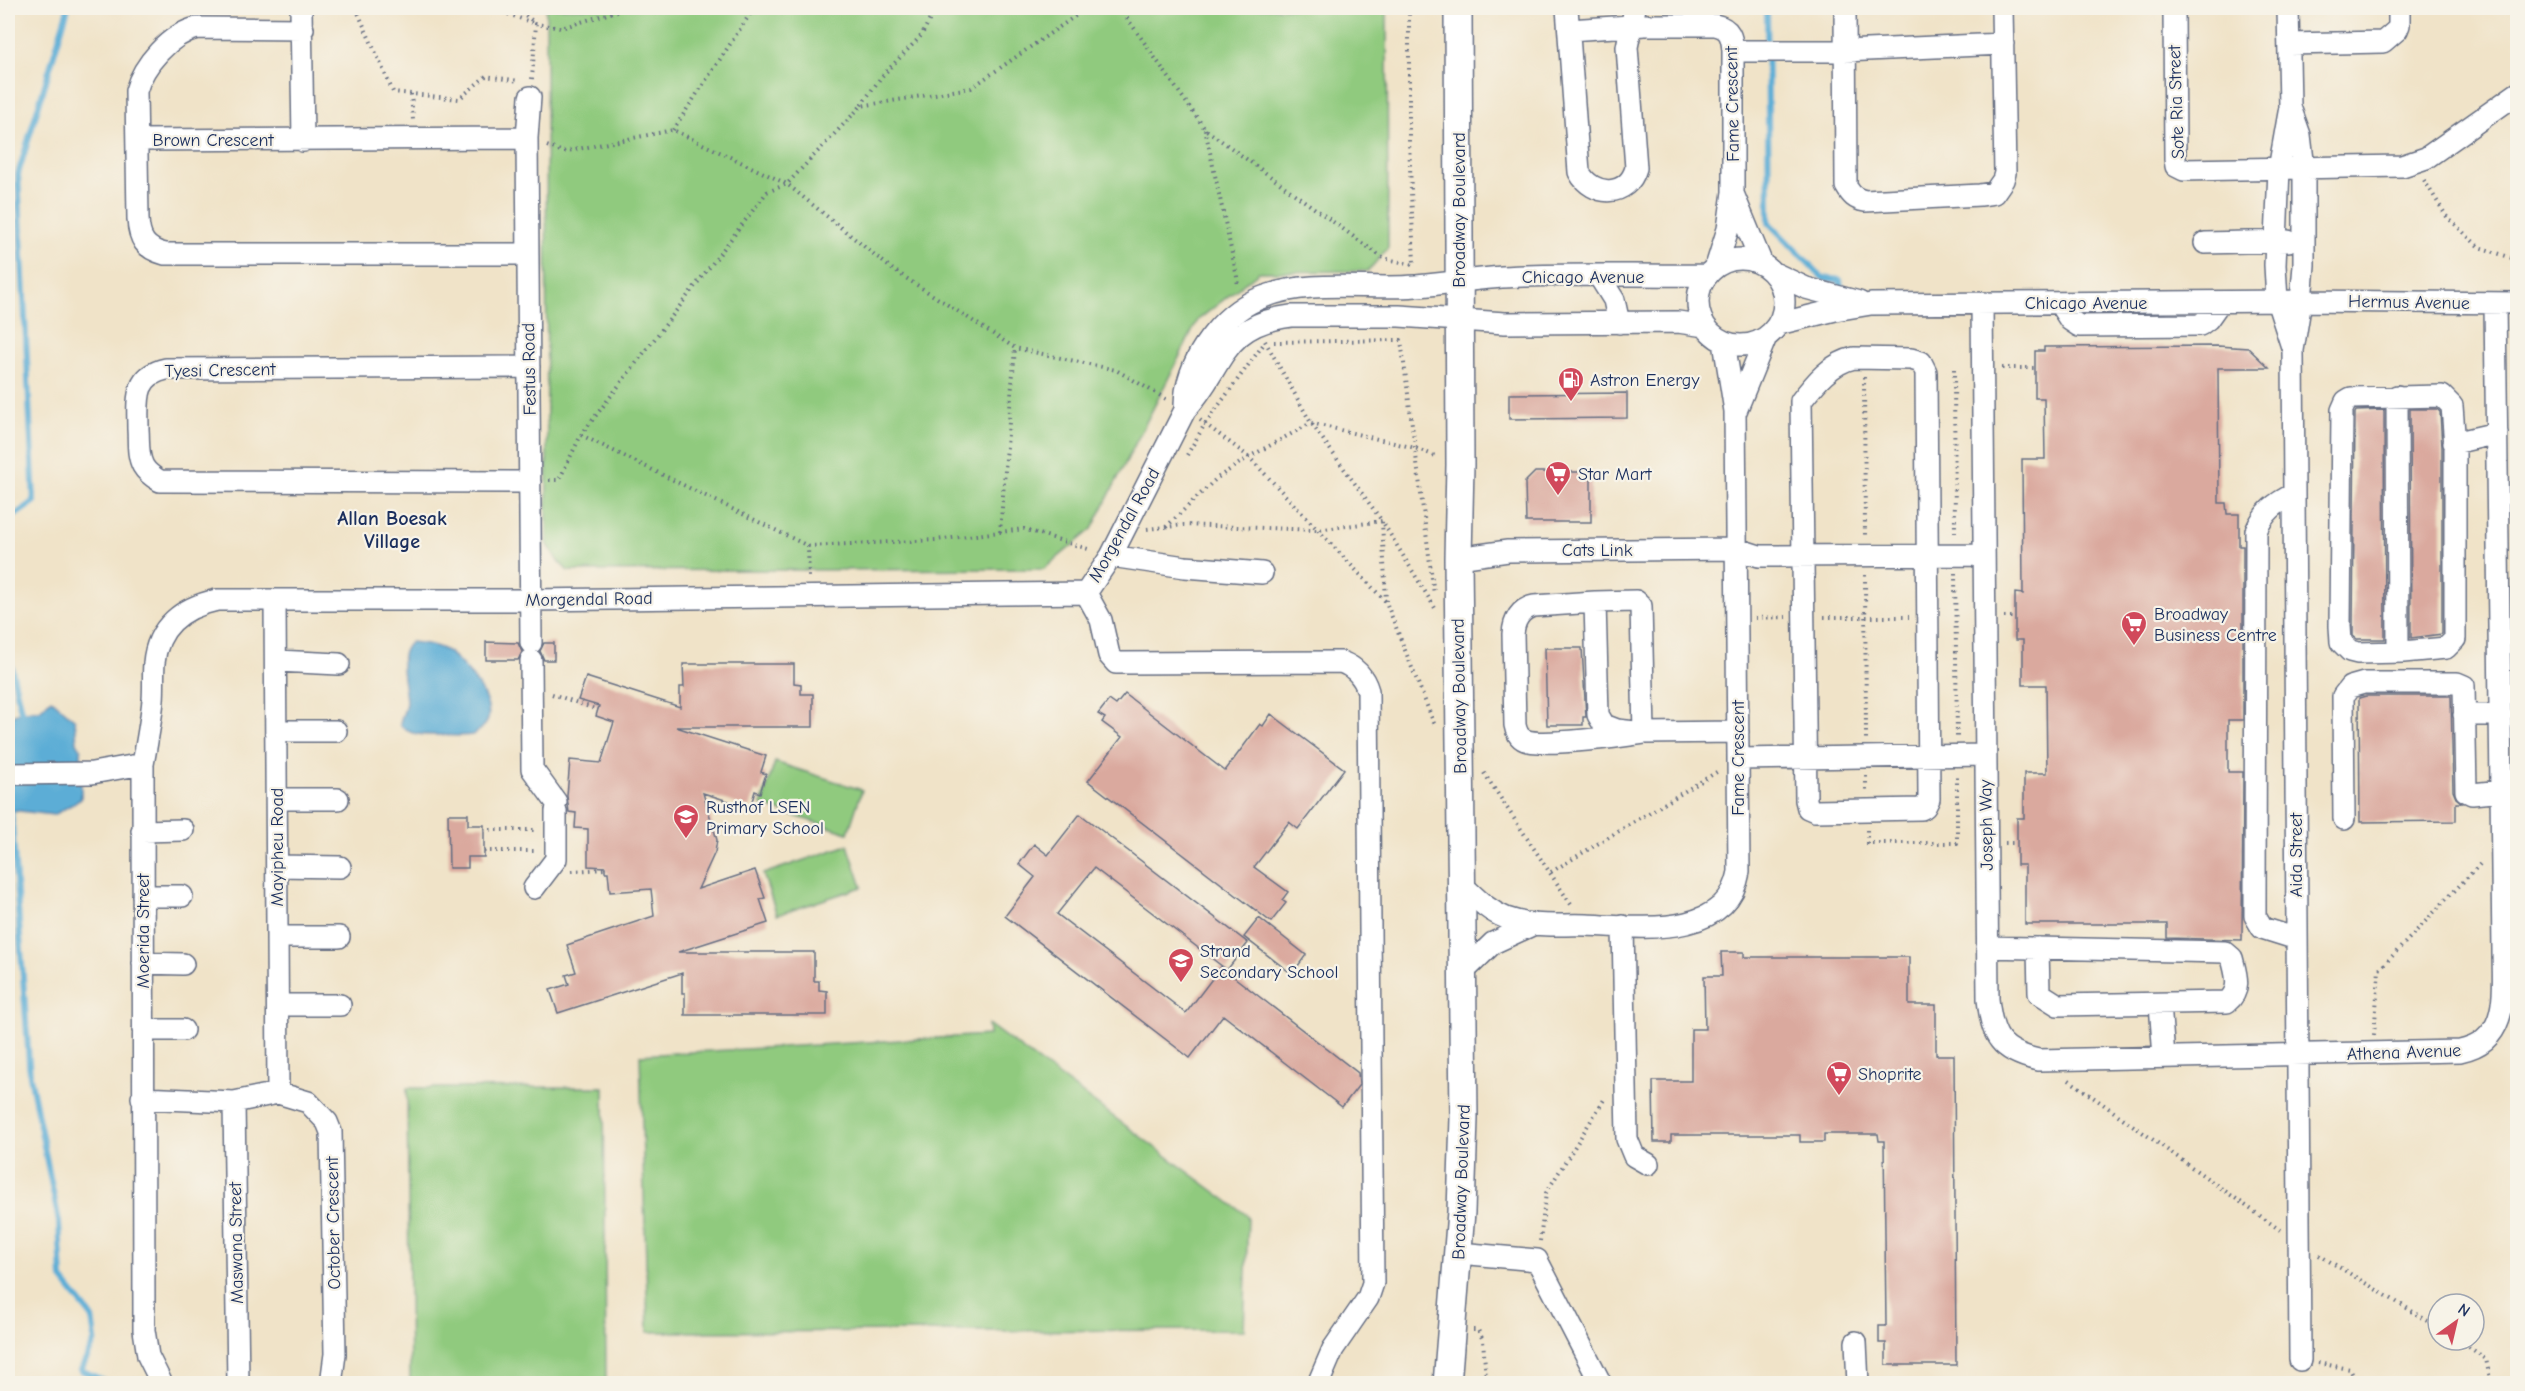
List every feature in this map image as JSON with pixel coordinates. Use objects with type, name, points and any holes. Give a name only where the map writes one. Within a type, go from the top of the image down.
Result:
[{"type":"main road","name":"Broadway Boulevard","points":[[1447,1383],[1459,1253],[1464,1118],[1460,737],[1447,607],[1458,558],[1460,465],[1458,8]]},
{"type":"street","points":[[1567,8],[1579,172],[1589,185],[1596,189],[1633,190],[1636,168],[1627,47],[1633,18],[1569,30]]},
{"type":"street","points":[[1845,8],[1846,186],[1857,199],[1865,201],[1994,194],[1999,188],[2005,173],[2002,8]]},
{"type":"street","name":"Sote Ria Street","points":[[2174,8],[2176,166],[2184,170],[2389,168],[2416,163],[2436,152],[2517,93]]},
{"type":"street","points":[[2277,301],[2276,241],[2279,169],[2290,107],[2288,8]]},
{"type":"street","points":[[2289,44],[2383,42],[2397,30],[2399,8]]},
{"type":"street","points":[[138,140],[136,91],[140,77],[173,40],[186,31],[197,28],[302,18],[303,141]]},
{"type":"street","name":"Fame Crescent","points":[[1633,18],[1645,25],[1722,26],[1753,51],[1728,229],[1711,271]]},
{"type":"street","points":[[1753,51],[1844,51],[2003,44]]},
{"type":"street","name":"Festus Road","points":[[531,90],[527,138],[527,254],[532,769],[556,806],[557,854],[554,863],[541,880]]},
{"type":"street","points":[[2290,107],[2300,135],[2304,169],[2301,301]]},
{"type":"street","name":"Brown Crescent","points":[[527,138],[303,141],[138,140],[139,232],[144,243],[154,251],[165,254],[527,254]]},
{"type":"street","name":"Fame Crescent","points":[[1733,192],[1767,268]]},
{"type":"street","points":[[2205,243],[2304,241]]},
{"type":"street","points":[[1736,259],[1749,260],[1767,268],[1783,292],[1783,314],[1772,331],[1746,345],[1724,342],[1705,326],[1698,309],[1698,300],[1699,291],[1711,271],[1736,259]]},
{"type":"street","name":"Chicago Avenue","points":[[1767,268],[1806,288],[1871,304]]},
{"type":"street","name":"Chicago Avenue","points":[[1459,280],[1711,271]]},
{"type":"street","points":[[1599,276],[1614,300],[1619,323]]},
{"type":"street","name":"Morgendal Road","points":[[1185,410],[1187,387],[1207,342],[1238,310],[1262,297],[1300,289],[1418,286],[1459,280]]},
{"type":"street","name":"Aida Street","points":[[2277,301],[2293,350]]},
{"type":"street","name":"Chicago Avenue","points":[[1772,331],[1836,310],[1871,304],[2301,301]]},
{"type":"street","name":"Aida Street","points":[[2300,1360],[2293,350],[2301,301]]},
{"type":"street","name":"Hermus Avenue","points":[[2301,301],[2517,303]]},
{"type":"street","name":"Joseph Way","points":[[1982,303],[1987,947],[1990,1023],[1997,1038],[2006,1047],[2021,1056],[2038,1060],[2298,1055]]},
{"type":"street","name":"Athena Avenue","points":[[2298,1055],[2460,1051],[2474,1048],[2483,1043],[2492,1032],[2502,1009],[2510,950],[2510,840],[2502,791],[2495,304]]},
{"type":"street","name":"Morgendal Road","points":[[143,764],[153,698],[154,660],[160,641],[171,622],[198,604],[217,600],[531,600],[1086,593],[1111,556],[1185,410],[1198,396],[1222,353],[1257,335],[1277,318],[1291,316],[1400,316],[1460,320]]},
{"type":"street","points":[[1460,320],[1505,323],[1678,322],[1705,326]]},
{"type":"street","name":"Fame Crescent","points":[[1736,411],[1772,331]]},
{"type":"street","name":"Fame Crescent","points":[[1462,885],[1491,911],[1532,925],[1670,926],[1695,921],[1719,908],[1733,893],[1739,872],[1736,411],[1724,342]]},
{"type":"street","points":[[1854,358],[1911,359],[1924,366],[1929,799],[1925,807],[1921,809],[1815,811],[1808,808],[1805,758],[1803,556],[1801,401],[1817,381],[1839,363],[1854,358]]},
{"type":"street","name":"Tyesi Crescent","points":[[529,368],[166,369],[147,377],[138,398],[139,455],[150,475],[160,481],[530,482]]},
{"type":"street","points":[[2440,395],[2446,398],[2452,406],[2455,639],[2446,648],[2358,653],[2350,651],[2341,642],[2342,410],[2346,401],[2351,398],[2397,396],[2440,395]]},
{"type":"street","points":[[2397,396],[2398,652]]},
{"type":"street","points":[[2454,443],[2497,434]]},
{"type":"street","points":[[2294,494],[2279,501],[2262,516],[2256,531],[2255,884],[2256,916],[2262,928],[2297,939]]},
{"type":"street","name":"Cats Link","points":[[1458,558],[1508,551],[1737,549],[1759,556],[1984,555]]},
{"type":"street","points":[[1111,556],[1185,567],[1262,573]]},
{"type":"street","points":[[1086,593],[1101,620],[1109,655],[1116,663],[1341,662],[1350,665],[1356,671],[1368,691],[1373,1282],[1368,1299],[1333,1349],[1317,1383]]},
{"type":"street","name":"Mayipheu Road","points":[[275,600],[278,1093]]},
{"type":"street","points":[[1644,733],[1642,609],[1635,601],[1526,608],[1520,614],[1513,634],[1516,731],[1527,741],[1566,742],[1644,733],[1738,732]]},
{"type":"street","points":[[1595,602],[1598,715],[1609,727],[1644,733]]},
{"type":"street","points":[[277,661],[339,663]]},
{"type":"street","points":[[2344,819],[2343,696],[2347,689],[2364,683],[2457,683],[2465,688],[2466,791],[2472,794],[2502,791]]},
{"type":"street","points":[[2464,715],[2501,715]]},
{"type":"street","points":[[277,730],[336,731]]},
{"type":"street","points":[[1738,759],[1986,755]]},
{"type":"street","points":[[8,774],[86,773],[143,764]]},
{"type":"street","name":"Moerida Street","points":[[142,1098],[143,764]]},
{"type":"street","points":[[277,799],[338,799]]},
{"type":"street","points":[[142,831],[183,830]]},
{"type":"street","points":[[277,866],[340,867]]},
{"type":"street","points":[[143,896],[182,896]]},
{"type":"street","name":"Fame Crescent","points":[[1463,972],[1492,943],[1532,925]]},
{"type":"street","points":[[1623,926],[1627,1139],[1634,1156],[1648,1164]]},
{"type":"street","points":[[278,938],[339,937]]},
{"type":"street","points":[[1987,947],[2038,948],[2224,952],[2232,958],[2237,987],[2235,994],[2228,1002],[2066,1006],[2052,1003],[2040,993],[2038,948]]},
{"type":"street","points":[[142,963],[183,964]]},
{"type":"street","points":[[2160,1004],[2164,1057]]},
{"type":"street","points":[[278,1005],[340,1005]]},
{"type":"street","points":[[143,1030],[183,1030]]},
{"type":"street","points":[[162,1383],[148,1356],[144,1330],[142,1098],[234,1101],[278,1093]]},
{"type":"street","name":"October Crescent","points":[[278,1093],[308,1102],[327,1122],[331,1132],[335,1354],[331,1383]]},
{"type":"street","name":"Maswana Street","points":[[234,1101],[238,1383]]},
{"type":"street","points":[[1459,1253],[1538,1260],[1601,1383]]},
{"type":"street","points":[[1857,1342],[1858,1383]]},
{"type":"path","points":[[356,8],[393,92],[459,99],[486,76],[531,90],[536,24]]},
{"type":"path","points":[[491,8],[536,24],[561,28],[627,8]]},
{"type":"path","points":[[516,8],[536,24]]},
{"type":"path","points":[[673,130],[754,8]]},
{"type":"path","points":[[530,482],[559,480],[581,435],[767,192],[787,184],[861,106],[882,76],[921,36],[936,8]]},
{"type":"path","points":[[861,106],[971,88],[1087,8]]},
{"type":"path","points":[[1120,8],[1205,129],[1383,258],[1414,264]]},
{"type":"path","points":[[1409,8],[1409,141],[1414,264],[1418,286]]},
{"type":"path","points":[[1205,129],[1237,277],[1238,310]]},
{"type":"path","points":[[527,138],[563,152],[673,130],[787,184],[892,269],[1015,348],[1116,370],[1185,410],[1250,457],[1386,602]]},
{"type":"path","points":[[2416,163],[2427,186],[2447,217],[2479,247],[2517,260]]},
{"type":"path","points":[[1257,335],[1311,423],[1447,607]]},
{"type":"path","points":[[1183,462],[1257,335]]},
{"type":"path","points":[[1257,335],[1401,340],[1415,448],[1447,607]]},
{"type":"path","points":[[1000,532],[1015,348]]},
{"type":"path","points":[[1166,527],[1217,478],[1311,423],[1415,448],[1460,465]]},
{"type":"path","points":[[581,435],[808,546],[936,540],[1024,529],[1111,556]]},
{"type":"path","points":[[1135,560],[1151,520]]},
{"type":"path","points":[[1146,529],[1184,525],[1318,530],[1382,521]]},
{"type":"path","points":[[1382,521],[1386,602],[1437,730],[1460,737]]},
{"type":"path","points":[[808,546],[810,597]]},
{"type":"path","points":[[1737,618],[2015,617]]},
{"type":"path","points":[[531,687],[598,710]]},
{"type":"path","points":[[1551,872],[1738,759]]},
{"type":"path","points":[[1479,766],[1584,925]]},
{"type":"path","points":[[484,830],[534,830]]},
{"type":"path","points":[[2373,1053],[2379,970],[2510,840]]},
{"type":"path","points":[[484,850],[535,851]]},
{"type":"path","points":[[541,880],[605,869]]},
{"type":"path","points":[[2038,1060],[2091,1094],[2241,1205],[2426,1320]]},
{"type":"path","points":[[1538,1260],[1546,1193],[1608,1094]]},
{"type":"path","points":[[1453,1328],[1478,1330],[1483,1340],[1486,1379],[1502,1383]]},
{"type":"path","points":[[2476,1352],[2486,1359],[2491,1383]]},
{"type":"path","points":[[2300,1360],[2350,1369],[2357,1383]]},
{"type":"green space","points":[[546,8],[1387,8],[1388,248],[1368,271],[1259,272],[1198,320],[1092,529],[1044,569],[568,571],[557,560],[547,543]]},
{"type":"green space","points":[[775,762],[862,790],[848,833],[761,805]]},
{"type":"green space","points":[[848,845],[862,887],[777,915],[763,874]]},
{"type":"green space","points":[[988,1024],[1248,1216],[1244,1330],[648,1332],[640,1055],[989,1035]]},
{"type":"green space","points":[[604,1087],[606,1383],[410,1383],[407,1088]]},
{"type":"water","points":[[411,642],[431,645],[451,654],[478,685],[488,708],[488,719],[475,734],[423,735],[408,731],[400,725],[406,701],[402,661],[406,647]]},
{"type":"water","points":[[51,699],[75,720],[77,743],[81,749],[81,799],[54,815],[8,809],[8,717],[21,711],[40,710]]},
{"type":"building","name":"Broadway Business Centre","points":[[2218,346],[2248,348],[2269,368],[2218,368],[2219,503],[2226,503],[2227,514],[2239,514],[2239,546],[2243,546],[2243,720],[2228,720],[2228,772],[2243,772],[2242,940],[2167,938],[2167,924],[2025,924],[2025,865],[2017,865],[2017,818],[2024,818],[2024,773],[2047,773],[2046,685],[2023,685],[2023,640],[2015,640],[2015,593],[2023,594],[2022,459],[2045,459],[2044,398],[2035,398],[2035,351],[2044,351],[2044,347]]},
{"type":"building","points":[[1627,393],[1627,418],[1509,419],[1509,394]]},
{"type":"building","points":[[2410,409],[2437,409],[2440,412],[2442,447],[2442,634],[2411,638]]},
{"type":"building","points":[[2384,410],[2385,639],[2357,639],[2353,636],[2355,413],[2356,411]]},
{"type":"building","name":"Star Mart","points":[[1535,472],[1591,472],[1591,522],[1526,522],[1525,482]]},
{"type":"building","points":[[486,642],[518,643],[522,652],[518,660],[486,660]]},
{"type":"building","points":[[544,643],[554,643],[554,660],[544,660],[540,651]]},
{"type":"building","points":[[1545,648],[1582,648],[1586,717],[1583,717],[1583,725],[1547,725]]},
{"type":"building","points":[[683,664],[794,664],[794,683],[801,684],[801,694],[813,694],[813,727],[676,727],[766,756],[761,772],[766,774],[760,793],[755,791],[750,808],[703,793],[717,840],[715,852],[698,889],[755,870],[765,898],[760,899],[768,923],[678,952],[814,952],[814,981],[819,981],[819,990],[827,991],[827,1015],[685,1015],[682,973],[558,1013],[550,990],[569,984],[566,975],[576,972],[567,945],[654,916],[651,889],[610,892],[608,872],[605,872],[605,867],[588,866],[588,829],[575,828],[576,813],[569,812],[567,796],[570,760],[601,763],[614,722],[596,716],[599,706],[578,700],[586,677],[680,707],[680,687],[684,687]]},
{"type":"building","points":[[1125,694],[1225,771],[1260,724],[1263,726],[1271,714],[1344,769],[1298,829],[1289,822],[1254,867],[1288,892],[1282,900],[1286,903],[1271,922],[1088,781],[1122,737],[1102,722],[1105,718],[1098,714],[1109,700],[1116,705]]},
{"type":"building","points":[[2366,696],[2451,696],[2453,791],[2462,803],[2456,803],[2456,821],[2360,822],[2359,698]]},
{"type":"building","points":[[448,814],[468,814],[468,825],[484,825],[484,857],[468,857],[468,868],[449,868]]},
{"type":"building","points":[[1080,814],[1248,943],[1227,970],[1094,868],[1057,914],[1186,1013],[1221,967],[1358,1073],[1359,1085],[1342,1107],[1223,1015],[1190,1058],[1005,916],[1035,877],[1019,864],[1034,844],[1048,855]]},
{"type":"building","points":[[1259,918],[1306,955],[1292,974],[1244,937]]},
{"type":"building","points":[[1721,952],[1744,952],[1744,957],[1909,957],[1909,1005],[1936,1005],[1936,1055],[1954,1055],[1956,1365],[1886,1365],[1886,1343],[1879,1343],[1879,1326],[1886,1326],[1884,1141],[1879,1141],[1878,1134],[1824,1134],[1824,1142],[1800,1142],[1800,1135],[1671,1135],[1671,1142],[1654,1142],[1653,1081],[1691,1081],[1691,1029],[1705,1029],[1704,976],[1722,976]]},
{"type":"waterway","points":[[8,520],[34,502],[18,174],[68,8]]},
{"type":"waterway","points":[[1767,8],[1769,223],[1823,278],[1840,280],[1841,287]]},
{"type":"waterway","points":[[8,652],[21,711]]},
{"type":"waterway","points":[[11,810],[30,1076],[59,1222],[62,1279],[92,1317],[95,1340],[81,1370],[110,1384]]},
{"type":"place","name":"Astron Energy","points":[[1571,403]]},
{"type":"place","name":"Star Mart","points":[[1558,497]]},
{"type":"place","name":"Broadway Business Centre","points":[[2134,647]]},
{"type":"place","name":"Rusthof LSEN Primary School","points":[[686,840]]},
{"type":"place","name":"Strand Secondary School","points":[[1181,984]]},
{"type":"place","name":"Shoprite","points":[[1839,1097]]},
{"type":"district","name":"Allan Boesak Village","points":[[392,530]]}]
